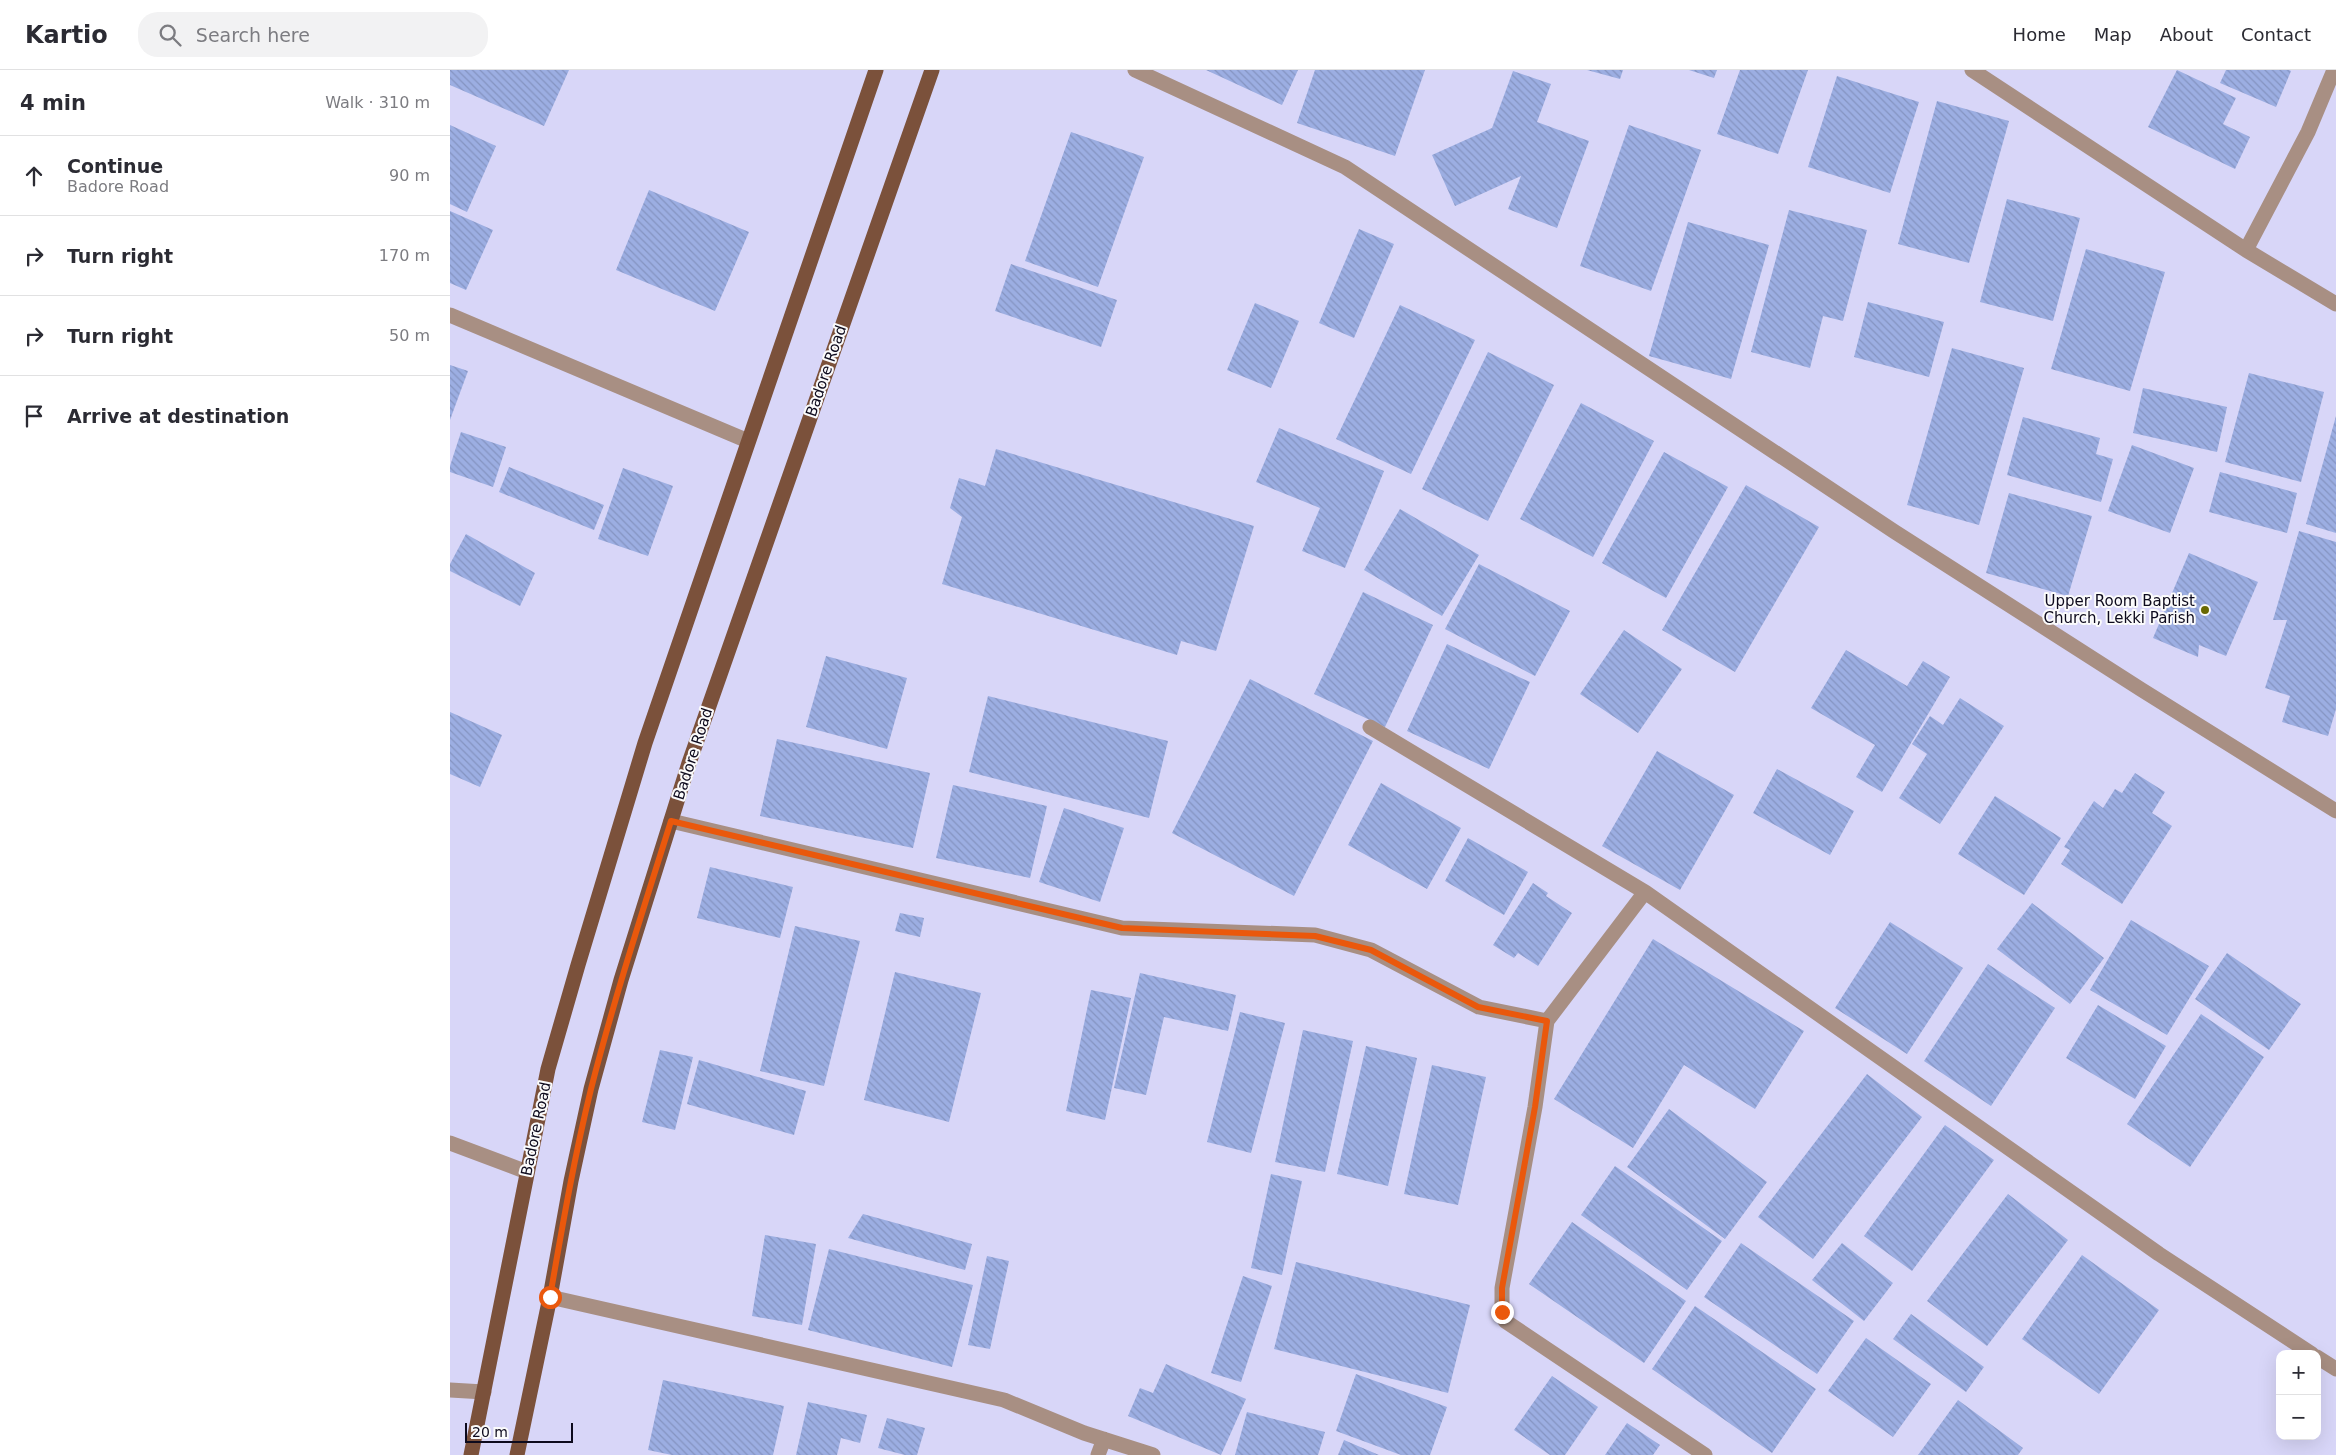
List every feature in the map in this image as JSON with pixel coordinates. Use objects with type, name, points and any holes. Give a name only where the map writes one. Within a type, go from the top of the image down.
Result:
[{"type":"main road","name":"Badore Road","points":[[471,1455],[548,1069],[613,846],[645,744],[876,70]]},
{"type":"main road","name":"Badore Road","points":[[517,1455],[550,1297],[570,1181],[621,980],[689,763],[932,70]]},
{"type":"street","points":[[1135,70],[1345,167],[1895,532],[2336,811]]},
{"type":"street","points":[[1972,70],[2246,250],[2336,304]]},
{"type":"street","points":[[2246,250],[2308,132],[2334,70]]},
{"type":"street","points":[[450,315],[748,441]]},
{"type":"street","points":[[1370,727],[1645,892],[2159,1254],[2306,1350]]},
{"type":"street","points":[[671,821],[1122,928],[1315,936],[1371,950],[1478,1007],[1547,1021]]},
{"type":"street","points":[[1645,892],[1547,1021],[1535,1107],[1502,1288],[1502,1312],[1505,1321],[1704,1455]]},
{"type":"street","points":[[450,1143],[527,1172]]},
{"type":"street","points":[[550,1297],[1004,1400],[1084,1433],[1154,1455]]},
{"type":"street","points":[[2321,1360],[2336,1369]]},
{"type":"street","points":[[450,1390],[484,1392]]},
{"type":"street","points":[[1098,1455],[1104,1439]]},
{"type":"building","points":[[450,70],[569,70],[544,126],[450,85]]},
{"type":"building","points":[[1206,70],[1298,70],[1282,105]]},
{"type":"building","points":[[1315,70],[1425,70],[1395,156],[1297,123]]},
{"type":"building","points":[[1587,70],[1623,70],[1620,79]]},
{"type":"building","points":[[1689,70],[1717,70],[1714,78]]},
{"type":"building","points":[[1740,70],[1808,70],[1778,154],[1717,134]]},
{"type":"building","points":[[2177,70],[2236,98],[2223,124],[2250,137],[2235,169],[2148,127]]},
{"type":"building","points":[[2226,70],[2291,71],[2276,107],[2220,83]]},
{"type":"building","points":[[1513,71],[1551,84],[1537,122],[1589,141],[1557,228],[1508,209],[1521,176],[1455,206],[1432,155],[1492,128]]},
{"type":"building","points":[[1837,76],[1919,102],[1890,193],[1808,167]]},
{"type":"building","points":[[1937,101],[2009,121],[1969,263],[1898,244]]},
{"type":"building","points":[[450,125],[496,146],[467,212],[450,204]]},
{"type":"building","points":[[1629,125],[1701,150],[1651,291],[1580,266]]},
{"type":"building","points":[[1071,132],[1144,157],[1098,287],[1025,261]]},
{"type":"building","points":[[649,190],[749,232],[715,311],[616,270]]},
{"type":"building","points":[[2007,199],[2080,218],[2053,321],[1980,302]]},
{"type":"building","points":[[1789,210],[1867,230],[1843,321],[1823,316],[1810,368],[1751,352]]},
{"type":"building","points":[[450,211],[493,230],[466,290],[450,283]]},
{"type":"building","points":[[1688,222],[1769,245],[1731,379],[1649,356]]},
{"type":"building","points":[[1359,229],[1394,244],[1354,338],[1319,323]]},
{"type":"building","points":[[2086,249],[2165,272],[2130,391],[2051,369]]},
{"type":"building","points":[[1011,264],[1117,300],[1101,347],[995,311]]},
{"type":"building","points":[[1868,302],[1944,322],[1929,377],[1854,357]]},
{"type":"building","points":[[1255,303],[1299,321],[1271,388],[1227,370]]},
{"type":"building","points":[[1400,305],[1475,340],[1411,474],[1336,439]]},
{"type":"building","points":[[1952,348],[2024,368],[1979,525],[1907,505]]},
{"type":"building","points":[[1488,352],[1554,385],[1488,521],[1422,489]]},
{"type":"building","points":[[450,365],[468,371],[450,420]]},
{"type":"building","points":[[2249,373],[2324,392],[2301,482],[2225,462]]},
{"type":"building","points":[[2143,388],[2227,407],[2217,452],[2133,433]]},
{"type":"building","points":[[1581,403],[1654,441],[1593,557],[1520,519]]},
{"type":"building","points":[[2336,416],[2336,533],[2306,524]]},
{"type":"building","points":[[2023,417],[2100,438],[2096,454],[2113,459],[2101,502],[2007,475]]},
{"type":"building","points":[[1279,428],[1384,471],[1345,568],[1302,551],[1320,508],[1256,482]]},
{"type":"building","points":[[461,432],[506,447],[493,487],[450,472],[450,466]]},
{"type":"building","points":[[2132,445],[2194,468],[2170,533],[2108,511]]},
{"type":"building","points":[[996,449],[1254,526],[1216,651],[1181,641],[1177,655],[942,584],[962,517],[950,508],[959,478],[985,486]]},
{"type":"building","points":[[1664,452],[1728,487],[1666,598],[1602,563]]},
{"type":"building","points":[[509,467],[604,505],[594,530],[499,492]]},
{"type":"building","points":[[623,468],[673,486],[648,556],[598,539]]},
{"type":"building","points":[[2220,472],[2297,493],[2287,533],[2209,512]]},
{"type":"building","points":[[1746,485],[1819,527],[1735,672],[1662,630]]},
{"type":"building","points":[[2009,493],[2092,516],[2068,596],[1986,573]]},
{"type":"building","points":[[1400,509],[1479,555],[1442,616],[1364,570]]},
{"type":"building","points":[[2299,531],[2336,542],[2336,709],[2328,736],[2282,722],[2290,696],[2265,688],[2287,620],[2273,620]]},
{"type":"building","points":[[466,534],[535,573],[520,606],[450,571],[450,564]]},
{"type":"building","name":"Upper Room Baptist Church, Lekki Parish","points":[[2189,553],[2258,582],[2226,656],[2199,645],[2198,657],[2153,638]]},
{"type":"building","points":[[1479,564],[1570,611],[1535,676],[1445,629]]},
{"type":"building","points":[[1363,592],[1433,625],[1385,727],[1314,694]]},
{"type":"building","points":[[1624,630],[1682,669],[1638,733],[1580,694]]},
{"type":"building","points":[[1447,644],[1530,682],[1489,769],[1407,731]]},
{"type":"building","points":[[1846,650],[1907,686],[1923,661],[1950,677],[1882,792],[1856,777],[1875,745],[1811,708]]},
{"type":"building","points":[[826,656],[907,678],[887,749],[806,727]]},
{"type":"building","points":[[1250,679],[1373,741],[1294,896],[1172,833]]},
{"type":"building","points":[[988,696],[1168,741],[1149,818],[969,772]]},
{"type":"building","points":[[1960,698],[2004,726],[1940,824],[1899,798],[1927,754],[1912,744],[1930,716],[1943,725]]},
{"type":"building","points":[[450,712],[502,735],[480,787],[450,774]]},
{"type":"building","points":[[777,739],[930,773],[913,848],[760,816]]},
{"type":"building","points":[[1657,751],[1734,795],[1680,890],[1602,846]]},
{"type":"building","points":[[1777,769],[1854,811],[1830,855],[1753,813]]},
{"type":"building","points":[[2135,773],[2165,792],[2152,813],[2172,826],[2122,904],[2061,864],[2070,850],[2064,847],[2094,801],[2103,808],[2115,789],[2122,793]]},
{"type":"building","points":[[1381,783],[1461,828],[1427,889],[1348,845]]},
{"type":"building","points":[[953,785],[1047,806],[1030,878],[936,858]]},
{"type":"building","points":[[1995,796],[2061,838],[2024,895],[1958,854]]},
{"type":"building","points":[[1064,808],[1124,828],[1100,902],[1039,882]]},
{"type":"building","points":[[1468,838],[1528,872],[1504,915],[1445,881]]},
{"type":"building","points":[[710,867],[793,887],[780,938],[697,918]]},
{"type":"building","points":[[1533,883],[1548,893],[1546,896],[1572,913],[1538,966],[1518,953],[1514,958],[1493,945]]},
{"type":"building","points":[[2032,903],[2104,958],[2070,1004],[1997,949]]},
{"type":"building","points":[[900,913],[924,918],[920,937],[895,931]]},
{"type":"building","points":[[2131,920],[2209,966],[2167,1035],[2090,990]]},
{"type":"building","points":[[1890,922],[1963,968],[1907,1054],[1835,1008]]},
{"type":"building","points":[[795,926],[860,941],[824,1086],[760,1071]]},
{"type":"building","points":[[1653,939],[1804,1031],[1755,1109],[1684,1065],[1633,1148],[1554,1099]]},
{"type":"building","points":[[2227,953],[2301,1004],[2269,1050],[2195,999]]},
{"type":"building","points":[[1988,964],[2055,1008],[1991,1106],[1924,1061]]},
{"type":"building","points":[[895,972],[981,993],[949,1122],[864,1100]]},
{"type":"building","points":[[1140,973],[1236,995],[1228,1031],[1164,1017],[1146,1095],[1114,1088]]},
{"type":"building","points":[[1091,990],[1131,998],[1105,1120],[1066,1111]]},
{"type":"building","points":[[2098,1005],[2166,1046],[2135,1099],[2066,1058]]},
{"type":"building","points":[[1240,1012],[1285,1023],[1251,1153],[1207,1142]]},
{"type":"building","points":[[2201,1014],[2264,1057],[2190,1167],[2127,1124]]},
{"type":"building","points":[[1303,1030],[1353,1041],[1325,1172],[1275,1162]]},
{"type":"building","points":[[1366,1046],[1417,1058],[1388,1186],[1337,1174]]},
{"type":"building","points":[[660,1050],[693,1057],[675,1130],[642,1122]]},
{"type":"building","points":[[699,1060],[806,1091],[794,1135],[687,1104]]},
{"type":"building","points":[[1432,1065],[1486,1077],[1458,1205],[1404,1194]]},
{"type":"building","points":[[1867,1074],[1922,1117],[1813,1259],[1758,1217]]},
{"type":"building","points":[[1669,1109],[1767,1182],[1725,1239],[1627,1167]]},
{"type":"building","points":[[1945,1125],[1994,1160],[1912,1271],[1864,1236]]},
{"type":"building","points":[[1615,1166],[1722,1241],[1687,1290],[1581,1215]]},
{"type":"building","points":[[1271,1174],[1302,1181],[1282,1275],[1251,1268]]},
{"type":"building","points":[[2008,1194],[2068,1240],[1987,1346],[1927,1301]]},
{"type":"building","points":[[863,1214],[972,1244],[965,1270],[848,1238]]},
{"type":"building","points":[[1572,1222],[1686,1301],[1644,1363],[1529,1284]]},
{"type":"building","points":[[765,1235],[816,1244],[802,1325],[752,1316]]},
{"type":"building","points":[[1741,1243],[1854,1321],[1817,1374],[1704,1297]]},
{"type":"building","points":[[1842,1243],[1893,1283],[1864,1321],[1812,1280]]},
{"type":"building","points":[[829,1249],[973,1285],[952,1367],[808,1330]]},
{"type":"building","points":[[2082,1255],[2159,1310],[2099,1394],[2022,1339]]},
{"type":"building","points":[[987,1256],[1009,1261],[990,1349],[968,1345]]},
{"type":"building","points":[[1296,1262],[1470,1305],[1448,1393],[1274,1349]]},
{"type":"building","points":[[1243,1276],[1272,1286],[1241,1382],[1211,1373]]},
{"type":"building","points":[[1695,1306],[1816,1389],[1772,1453],[1652,1369]]},
{"type":"building","points":[[1911,1314],[1984,1367],[1966,1392],[1893,1339]]},
{"type":"building","points":[[1866,1338],[1931,1384],[1893,1437],[1828,1391]]},
{"type":"building","points":[[1166,1364],[1246,1399],[1221,1455],[1128,1416],[1140,1388],[1153,1393]]},
{"type":"building","points":[[1356,1374],[1447,1407],[1430,1455],[1401,1455],[1336,1431]]},
{"type":"building","points":[[1552,1376],[1598,1407],[1565,1455],[1550,1455],[1514,1430]]},
{"type":"building","points":[[663,1380],[784,1406],[773,1455],[672,1455],[648,1450]]},
{"type":"building","points":[[1958,1400],[2023,1448],[2018,1455],[1918,1455]]},
{"type":"building","points":[[808,1402],[867,1415],[860,1443],[841,1438],[837,1455],[796,1455]]},
{"type":"building","points":[[1247,1412],[1325,1432],[1318,1455],[1235,1455]]},
{"type":"building","points":[[887,1418],[925,1428],[917,1455],[905,1455],[878,1448]]},
{"type":"building","points":[[1627,1423],[1660,1445],[1653,1455],[1605,1455]]},
{"type":"building","points":[[1344,1440],[1379,1455],[1338,1455]]},
{"type":"place","name":"Upper Room Baptist Church, Lekki Parish","points":[[2205,610]]},
{"type":"route","points":[[550,1297],[570,1181],[592,1089],[621,980],[671,821],[1122,928],[1315,936],[1371,950],[1478,1007],[1547,1021],[1535,1107],[1502,1288],[1502,1312]]}]
